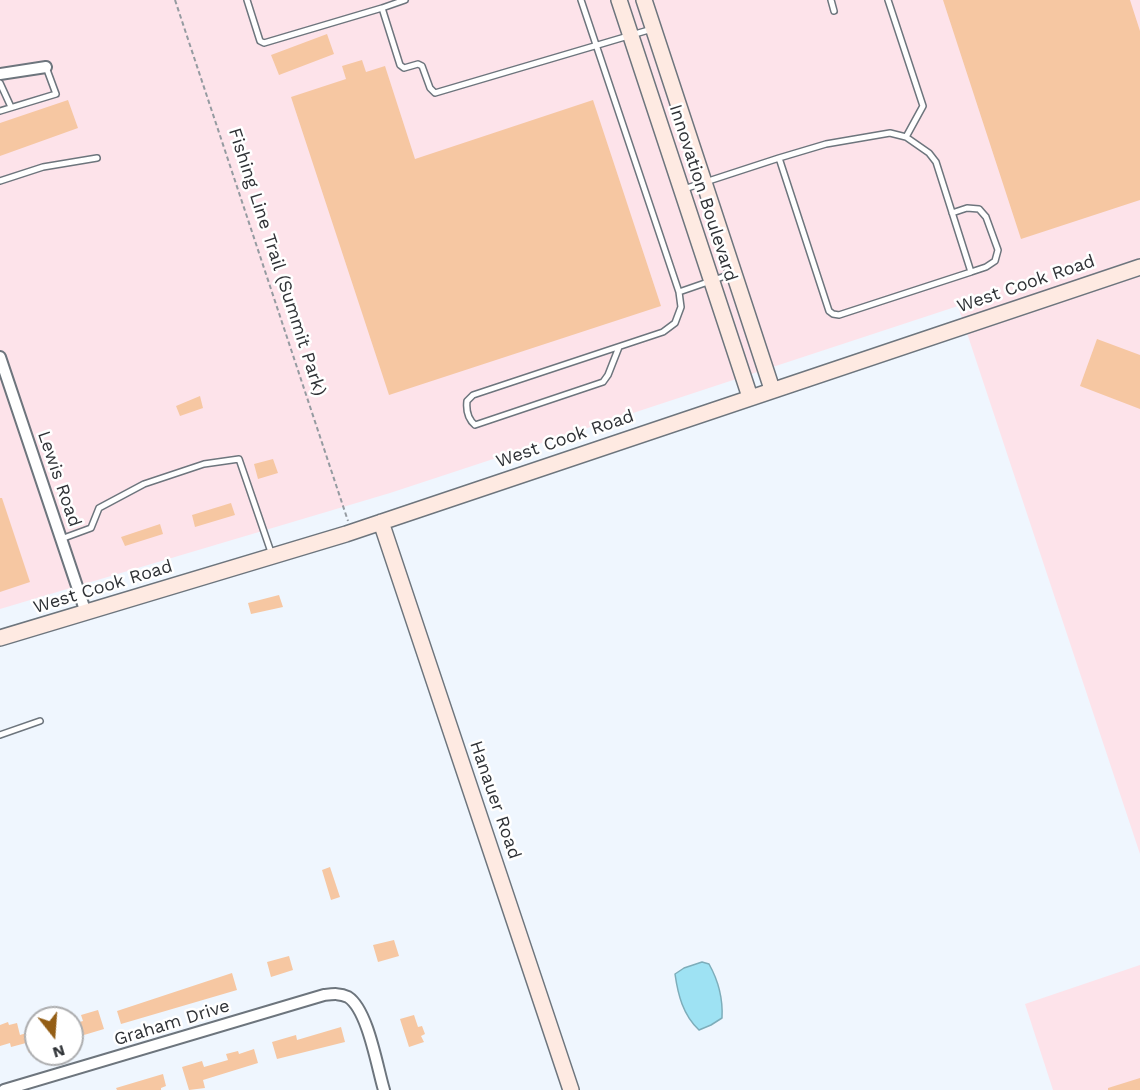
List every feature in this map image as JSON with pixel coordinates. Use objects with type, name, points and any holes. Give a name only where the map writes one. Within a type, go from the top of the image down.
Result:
[{"type":"street","name":"Innovation Boulevard","points":[[619,0],[750,397]]},
{"type":"street","name":"Innovation Boulevard","points":[[644,0],[772,389]]},
{"type":"street","points":[[0,74],[46,67]]},
{"type":"street","name":"West Cook Road","points":[[0,638],[352,532],[1140,267]]},
{"type":"street","name":"Lewis Road","points":[[0,357],[86,613]]},
{"type":"street","name":"Hanauer Road","points":[[381,522],[571,1090]]},
{"type":"street","name":"Graham Drive","points":[[4,1090],[337,993],[349,998],[364,1020],[384,1090]]},
{"type":"lane","points":[[247,0],[260,40],[264,43],[405,0]]},
{"type":"lane","points":[[581,0],[679,292],[681,307],[675,323],[663,332],[473,395],[467,401],[466,408],[470,421],[475,425],[603,382],[608,375],[618,347]]},
{"type":"lane","points":[[831,0],[834,11]]},
{"type":"lane","points":[[888,0],[923,106],[906,137]]},
{"type":"lane","points":[[382,8],[400,65],[404,68],[418,64],[422,66],[430,88],[435,93],[654,28]]},
{"type":"lane","points":[[0,111],[56,94],[46,67]]},
{"type":"lane","points":[[0,83],[11,107]]},
{"type":"lane","points":[[682,190],[826,144],[890,133],[906,137],[929,153],[936,162],[971,272]]},
{"type":"lane","points":[[0,181],[43,167],[97,158]]},
{"type":"lane","points":[[779,158],[829,311],[833,314],[839,315],[971,272],[995,261],[998,250],[986,217],[979,209],[967,208],[952,213]]},
{"type":"lane","points":[[679,292],[733,274]]},
{"type":"lane","points":[[62,539],[91,528],[99,508],[144,484],[204,464],[239,459],[272,556]]},
{"type":"lane","points":[[0,735],[40,721]]},
{"type":"path","name":"Fishing Line Trail (Summit Park)","points":[[176,0],[352,532]]},
{"type":"shaded area","points":[[0,0],[1140,0],[1140,854],[958,306],[390,493],[0,609]]},
{"type":"shaded area","points":[[1140,965],[1140,1090],[1053,1090],[1025,1004]]},
{"type":"water","points":[[702,962],[709,964],[715,977],[721,997],[722,1018],[699,1030],[689,1018],[682,1004],[675,974],[684,968]]},
{"type":"building","points":[[943,0],[1130,0],[1140,31],[1140,200],[1021,239]]},
{"type":"building","points":[[327,34],[334,54],[279,75],[271,55]]},
{"type":"building","points":[[362,60],[366,72],[385,66],[415,159],[593,100],[661,306],[389,395],[291,97],[346,79],[342,66]]},
{"type":"building","points":[[68,100],[78,128],[0,156],[0,123]]},
{"type":"building","points":[[1097,339],[1140,355],[1140,409],[1080,386]]},
{"type":"building","points":[[200,396],[203,408],[180,416],[176,406]]},
{"type":"building","points":[[273,459],[278,473],[258,479],[254,464]]},
{"type":"building","points":[[0,498],[2,498],[30,582],[0,592]]},
{"type":"building","points":[[231,503],[235,515],[195,527],[192,515]]},
{"type":"building","points":[[160,524],[163,534],[125,546],[121,537]]},
{"type":"building","points":[[279,595],[283,607],[251,614],[248,603]]},
{"type":"building","points":[[330,867],[340,897],[331,900],[322,870]]},
{"type":"building","points":[[394,940],[399,956],[378,962],[373,945]]},
{"type":"building","points":[[289,956],[293,970],[271,977],[267,962]]},
{"type":"building","points":[[232,973],[237,990],[121,1024],[117,1011]]},
{"type":"building","points":[[98,1010],[104,1029],[84,1035],[84,1014]]},
{"type":"building","points":[[414,1015],[418,1027],[422,1026],[425,1034],[421,1036],[424,1042],[409,1047],[400,1019]]},
{"type":"building","points":[[8,1022],[9,1025],[17,1023],[20,1035],[24,1034],[24,1044],[11,1047],[10,1043],[0,1046],[0,1025]]},
{"type":"building","points":[[341,1027],[345,1042],[277,1059],[272,1042],[296,1035],[297,1040]]},
{"type":"building","points":[[254,1049],[258,1063],[203,1080],[205,1088],[189,1090],[182,1067],[202,1061],[204,1067],[228,1060],[226,1054],[238,1051],[239,1054]]},
{"type":"building","points":[[163,1074],[166,1086],[161,1090],[117,1090],[116,1088]]},
{"type":"building","points":[[1140,1078],[1140,1090],[1108,1090],[1108,1088]]}]
